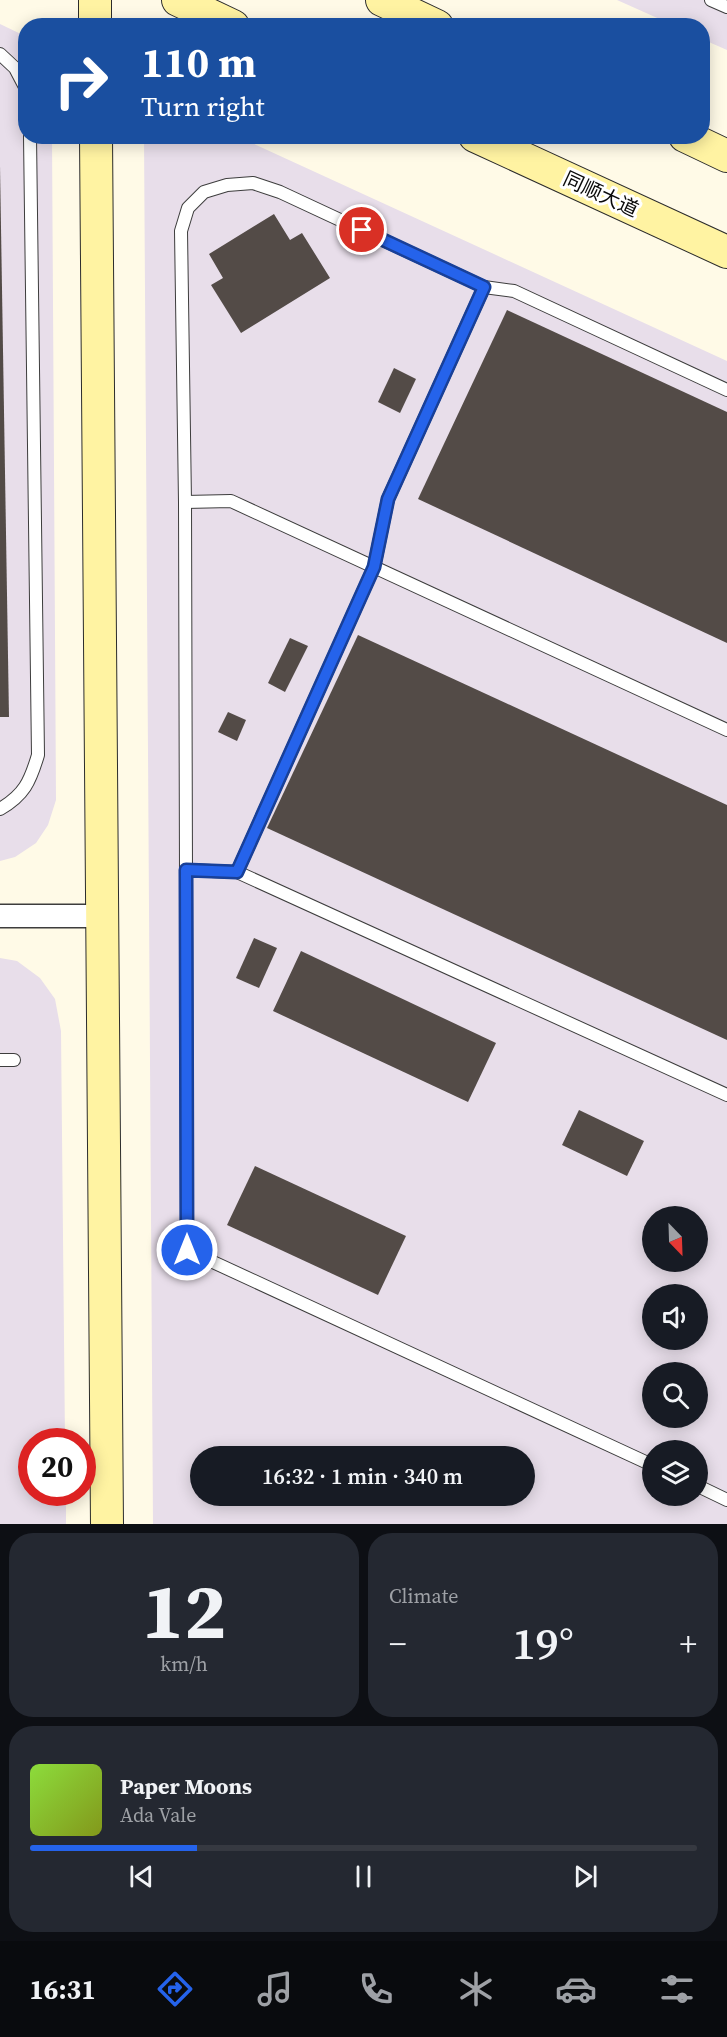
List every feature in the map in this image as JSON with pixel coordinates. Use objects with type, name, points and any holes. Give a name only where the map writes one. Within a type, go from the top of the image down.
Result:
[{"type":"street","points":[[95,0],[95,18]]},
{"type":"street","points":[[178,0],[216,18]]},
{"type":"street","points":[[382,0],[420,18]]},
{"type":"street","points":[[96,144],[107,1524]]},
{"type":"street","name":"同顺大道","points":[[492,144],[727,252]]},
{"type":"street","points":[[702,144],[727,156]]},
{"type":"street","points":[[0,916],[102,916]]},
{"type":"lane","points":[[711,0],[727,8]]},
{"type":"lane","points":[[0,54],[18,74]]},
{"type":"lane","points":[[0,809],[17,799],[31,778],[38,755],[30,144]]},
{"type":"lane","points":[[642,1460],[187,1250],[185,502],[181,231],[188,208],[204,192],[227,185],[253,183],[280,192],[484,287],[514,291],[727,390]]},
{"type":"lane","points":[[237,872],[374,567],[388,499],[484,287]]},
{"type":"lane","points":[[185,502],[231,501],[727,730]]},
{"type":"lane","points":[[186,870],[237,872],[727,1095]]},
{"type":"lane","points":[[0,1060],[14,1060]]},
{"type":"lane","points":[[708,1491],[727,1500]]},
{"type":"shaded area","points":[[617,0],[727,0],[727,50],[710,43],[710,18],[657,18]]},
{"type":"shaded area","points":[[0,24],[18,33],[18,144],[52,144],[56,800],[48,825],[36,843],[15,857],[0,861]]},
{"type":"shaded area","points":[[144,144],[254,144],[727,361],[727,1524],[153,1524]]},
{"type":"shaded area","points":[[0,958],[17,961],[40,978],[55,999],[61,1031],[65,1428],[18,1428],[18,1506],[66,1506],[66,1524],[0,1524]]},
{"type":"building","points":[[0,166],[9,717],[0,717]]},
{"type":"building","points":[[274,214],[290,240],[302,233],[330,278],[241,333],[211,285],[223,278],[209,254]]},
{"type":"building","points":[[507,310],[727,412],[727,643],[418,499]]},
{"type":"building","points":[[394,368],[416,379],[400,413],[378,402]]},
{"type":"building","points":[[358,635],[727,805],[727,1040],[267,828]]},
{"type":"building","points":[[290,638],[308,646],[285,692],[268,683]]},
{"type":"building","points":[[228,712],[246,720],[237,741],[218,732]]},
{"type":"building","points":[[254,938],[277,948],[259,988],[236,978]]},
{"type":"building","points":[[301,951],[496,1043],[468,1102],[273,1011]]},
{"type":"building","points":[[579,1110],[644,1141],[627,1176],[562,1145]]},
{"type":"building","points":[[255,1166],[406,1236],[378,1295],[227,1225]]},
{"type":"route","points":[[187,1250],[186,870],[237,872],[374,567],[388,499],[484,287],[362,230]]}]
